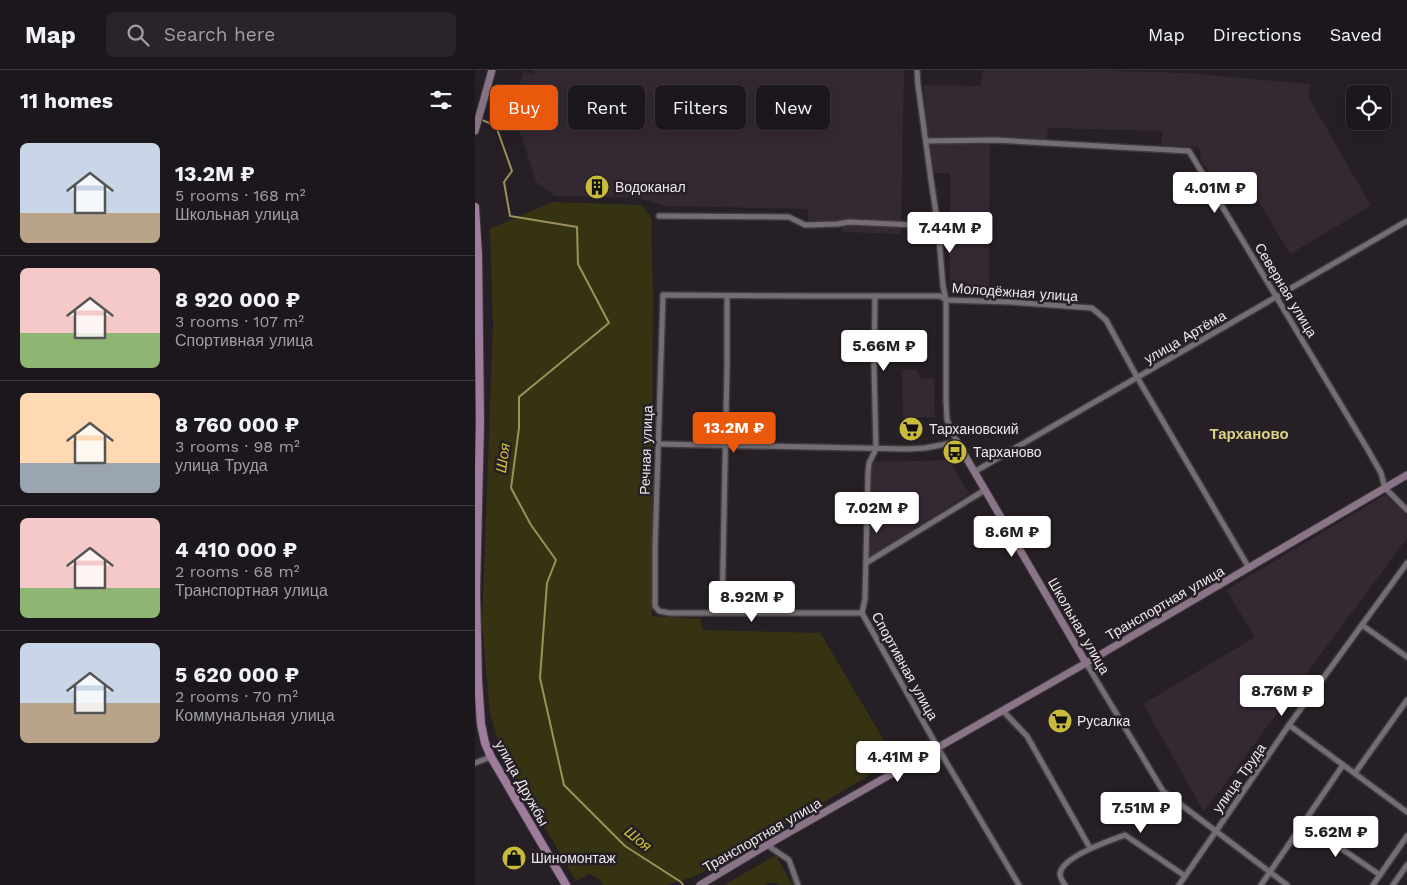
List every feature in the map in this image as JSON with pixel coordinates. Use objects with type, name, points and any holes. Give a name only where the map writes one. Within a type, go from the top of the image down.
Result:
[{"type":"main road","name":"улица Дружбы","points":[[475,207],[477,255],[476,592],[478,702],[482,734],[491,757],[567,885]]},
{"type":"street","points":[[476,127],[492,70]]},
{"type":"street","points":[[658,444],[876,449],[925,448],[957,442],[947,420],[946,300],[917,70]]},
{"type":"street","name":"Северная улица","points":[[926,141],[995,140],[1189,151],[1368,450],[1381,473],[1385,488],[1407,510]]},
{"type":"street","points":[[659,216],[789,217],[805,225],[849,222],[938,226]]},
{"type":"street","name":"улица Артёма","points":[[974,472],[1406,224]]},
{"type":"street","name":"Молодёжная улица","points":[[663,295],[940,296],[946,300],[1092,308],[1107,320],[1137,377],[1249,568]]},
{"type":"street","name":"Речная улица","points":[[655,606],[655,547],[663,295]]},
{"type":"street","points":[[721,613],[727,296]]},
{"type":"street","points":[[862,613],[865,599],[868,473],[869,463],[876,449],[875,296]]},
{"type":"street","name":"Школьная улица","points":[[957,442],[1163,791],[1287,885]]},
{"type":"street","name":"Транспортная улица","points":[[700,885],[1086,663],[1407,475]]},
{"type":"street","points":[[866,563],[985,490]]},
{"type":"street","name":"улица Труда","points":[[1179,885],[1289,725],[1407,563]]},
{"type":"street","name":"Спортивная улица","points":[[655,606],[659,611],[669,614],[862,613],[938,748],[1019,885]]},
{"type":"street","points":[[1362,625],[1407,657]]},
{"type":"street","points":[[1355,774],[1407,700]]},
{"type":"street","points":[[1003,711],[1027,736],[1090,848]]},
{"type":"street","points":[[1289,725],[1407,812]]},
{"type":"street","points":[[475,763],[491,757]]},
{"type":"street","points":[[1261,885],[1343,765]]},
{"type":"street","points":[[1303,823],[1380,875]]},
{"type":"street","points":[[1065,885],[1060,876],[1063,866],[1090,848],[1125,835],[1185,876]]},
{"type":"street","points":[[1373,885],[1407,836]]},
{"type":"street","points":[[767,845],[789,860],[797,885]]},
{"type":"street","points":[[1393,885],[1407,865]]},
{"type":"shaded area","name":"Водоканал","points":[[534,70],[904,70],[901,234],[842,232],[842,219],[840,221],[816,222],[816,220],[808,220],[808,209],[665,206],[639,198],[555,196],[536,182],[519,130],[558,130],[558,85],[524,85],[520,83],[523,71],[533,74]]},
{"type":"shaded area","points":[[983,70],[1088,70],[1186,73],[1310,84],[1308,96],[1371,206],[1290,254],[1240,170],[1228,177],[1214,178],[1201,161],[1199,147],[1162,145],[1162,131],[1048,128],[1046,141],[990,139],[989,294],[950,291],[950,173],[933,173],[923,85],[980,86]]},
{"type":"shaded area","points":[[552,202],[641,205],[651,217],[653,292],[652,616],[700,619],[703,630],[820,632],[896,760],[696,876],[667,885],[603,885],[598,878],[589,874],[576,881],[503,760],[490,713],[482,624],[493,325],[490,229]]},
{"type":"shaded area","points":[[902,370],[916,370],[921,379],[934,378],[935,417],[903,418]]},
{"type":"shaded area","points":[[949,460],[969,494],[870,556],[872,462]]},
{"type":"shaded area","points":[[1385,495],[1407,516],[1407,538],[1204,812],[1143,704],[1255,637],[1226,590]]},
{"type":"shaded area","points":[[776,855],[792,885],[769,883],[764,885],[724,885]]},
{"type":"waterway","name":"Шоя","points":[[475,117],[496,126],[512,171],[504,182],[510,216],[577,227],[578,264],[609,323],[519,397],[519,428],[511,488],[531,525],[556,560],[547,583],[540,678],[564,785],[625,846],[683,885]]},
{"type":"place","name":"Водоканал","points":[[597,187]]},
{"type":"place","name":"Тархановский","points":[[911,429]]},
{"type":"place","name":"Тарханово","points":[[955,452]]},
{"type":"place","name":"Русалка","points":[[1060,721]]},
{"type":"place","name":"Шиномонтаж","points":[[514,858]]},
{"type":"district","name":"Тарханово","points":[[1249,434]]}]
